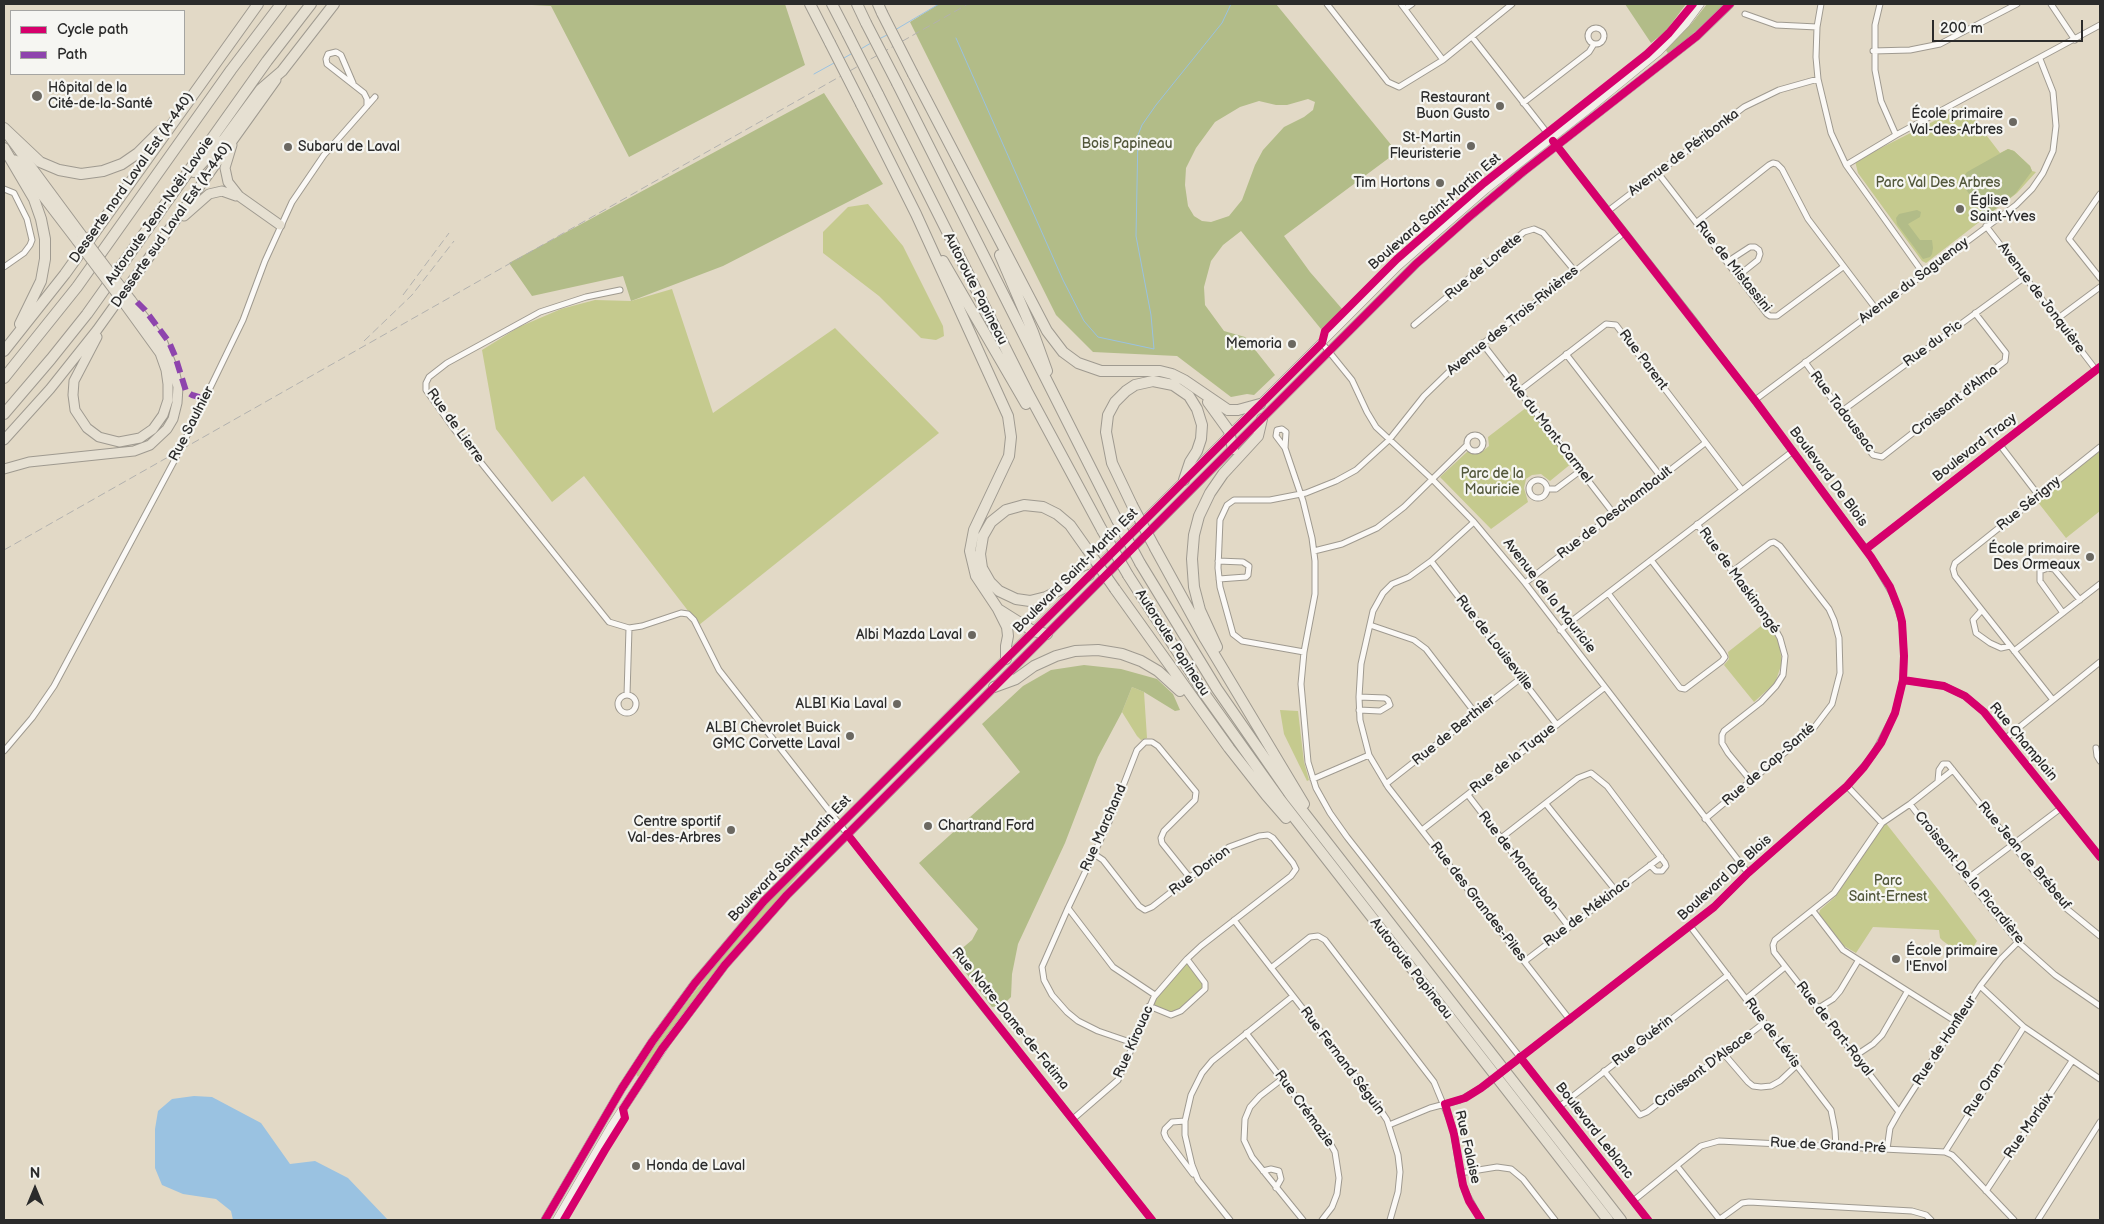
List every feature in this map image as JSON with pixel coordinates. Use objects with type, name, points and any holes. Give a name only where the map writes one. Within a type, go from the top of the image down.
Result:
[{"type":"highway","points":[[246,19],[251,4]]},
{"type":"highway","name":"Desserte nord Laval Est (A-440)","points":[[4,351],[65,274],[258,4]]},
{"type":"highway","name":"Autoroute Jean-Noël-Lavoie","points":[[4,378],[43,332],[77,287],[231,70],[281,4]]},
{"type":"highway","name":"Autoroute Jean-Noël-Lavoie","points":[[4,414],[80,323],[267,61],[311,4]]},
{"type":"highway","name":"Desserte sud Laval Est (A-440)","points":[[282,71],[334,4]]},
{"type":"highway","points":[[810,4],[916,214],[1004,406],[1010,427],[1010,447],[1006,464],[977,525],[970,546],[974,572],[1008,630],[1006,658]]},
{"type":"highway","name":"Autoroute Papineau","points":[[832,4],[1026,391],[1128,575],[1234,735],[1328,863],[1608,1220]]},
{"type":"highway","name":"Autoroute Papineau","points":[[857,4],[1117,520],[1140,563],[1228,706],[1321,836],[1621,1220]]},
{"type":"highway","points":[[880,9],[954,155],[1047,331],[1063,352],[1078,363],[1101,371],[1168,373],[1184,380],[1228,410],[1238,410],[1260,404]]},
{"type":"highway","points":[[178,186],[209,156],[261,89],[282,71]]},
{"type":"highway","points":[[4,129],[31,155],[45,165],[65,172],[92,174],[109,170],[130,160],[179,112]]},
{"type":"highway","points":[[4,147],[36,205],[42,224],[45,250],[39,287],[12,341]]},
{"type":"highway","points":[[954,155],[1033,332],[1063,415]]},
{"type":"highway","points":[[916,214],[1095,518]]},
{"type":"highway","points":[[1184,480],[1201,438],[1202,425],[1198,409],[1185,393],[1168,384],[1153,381],[1135,385],[1115,402],[1108,415],[1106,432],[1112,463],[1155,548],[1228,676],[1285,769],[1321,836]]},
{"type":"highway","points":[[1200,392],[1215,410],[1230,435],[1233,449]]},
{"type":"highway","points":[[1228,676],[1196,594],[1192,567],[1193,542],[1199,516],[1210,493],[1223,474],[1258,436],[1262,419]]},
{"type":"highway","points":[[1089,575],[1046,597],[1030,601],[1016,599],[999,591],[984,572],[980,554],[983,536],[991,522],[1006,510],[1024,505],[1043,507],[1057,514],[1070,525],[1199,708],[1266,795],[1328,863]]},
{"type":"highway","points":[[998,610],[1033,631],[1047,634]]},
{"type":"highway","points":[[994,687],[1016,679],[1034,666],[1056,656],[1075,651],[1103,650],[1127,655],[1150,666],[1170,680],[1186,698],[1199,708]]},
{"type":"main road","name":"Boulevard Saint-Martin Est","points":[[544,1220],[633,1070],[684,997],[764,901],[1398,266],[1452,217],[1658,52],[1686,23],[1700,4]]},
{"type":"main road","name":"Boulevard Saint-Martin Est","points":[[557,1220],[611,1127],[678,1026],[731,958],[779,903],[1233,449],[1329,350],[1449,234],[1701,33],[1730,4]]},
{"type":"main road","name":"Desserte sud Laval Est (A-440)","points":[[4,440],[64,373],[105,319],[282,71]]},
{"type":"main road","points":[[4,129],[79,238],[128,303],[162,343],[175,374],[178,387],[178,403],[173,419],[167,429],[150,445],[134,451],[29,462],[4,469]]},
{"type":"main road","points":[[235,136],[225,173],[228,182],[239,196],[280,225]]},
{"type":"main road","points":[[4,147],[79,238]]},
{"type":"main road","points":[[172,226],[208,194],[222,191],[239,196]]},
{"type":"main road","points":[[105,319],[74,381],[74,405],[81,422],[94,434],[109,440],[130,441],[145,435],[160,420],[166,405],[168,389],[166,370],[160,353],[128,303]]},
{"type":"street","points":[[1328,4],[1388,82],[1399,87],[1442,60],[1512,4]]},
{"type":"street","points":[[1401,4],[1442,60]]},
{"type":"street","points":[[1405,9],[1412,4]]},
{"type":"street","points":[[1821,4],[1817,27],[1818,79],[1831,133],[1846,165],[1923,274]]},
{"type":"street","points":[[1880,4],[1875,26],[1874,51],[1881,102],[1896,135]]},
{"type":"street","points":[[1874,51],[1910,50],[1940,44],[2017,4]]},
{"type":"street","points":[[2051,4],[2075,40]]},
{"type":"street","points":[[1745,14],[1776,25],[1817,27]]},
{"type":"street","points":[[1846,165],[1896,135],[2100,25]]},
{"type":"street","name":"Boulevard De Blois","points":[[1389,1125],[1430,1108],[1465,1098],[1486,1084],[1714,908],[1748,873],[1847,786],[1864,767],[1881,743],[1895,713],[1903,680],[1904,656],[1902,622],[1899,610],[1890,587],[1866,550],[1755,400],[1472,37]]},
{"type":"street","points":[[1523,103],[1588,52],[1594,44]]},
{"type":"street","points":[[353,83],[341,55],[336,52],[328,54],[326,61],[329,66],[353,83],[366,96],[367,107]]},
{"type":"street","name":"Avenue du Saguenay","points":[[1755,400],[1986,226],[2016,206],[2032,189],[2043,172],[2052,151],[2056,126],[2056,108],[2053,92],[2040,58]]},
{"type":"street","name":"Avenue de Péribonka","points":[[1608,211],[1744,107],[1779,90],[1818,79]]},
{"type":"street","name":"Rue Saulnier","points":[[4,751],[27,725],[51,691],[180,450],[243,320],[280,225],[297,194],[317,164],[375,97]]},
{"type":"street","points":[[1697,222],[1773,163],[1782,169],[1808,219],[1876,309]]},
{"type":"street","name":"Rue de Mistassini","points":[[1658,173],[1770,316],[1777,316],[1843,267]]},
{"type":"street","points":[[4,189],[14,193],[27,219],[32,240],[24,253],[4,267]]},
{"type":"street","points":[[2100,194],[2069,239],[2100,278]]},
{"type":"street","name":"Avenue de Jonquière","points":[[1986,226],[2057,319],[2098,368]]},
{"type":"street","name":"Rue de Lorette","points":[[1414,326],[1524,232],[1534,230],[1543,233],[1574,270]]},
{"type":"street","name":"Avenue des Trois-Rivières","points":[[1304,652],[1244,642],[1237,638],[1232,631],[1219,579],[1218,561],[1220,520],[1228,503],[1234,500],[1270,500],[1300,493],[1328,485],[1350,474],[1389,440],[1424,396],[1458,362],[1625,232]]},
{"type":"street","points":[[1727,262],[1750,247],[1755,247],[1759,250],[1758,260],[1738,276]]},
{"type":"street","name":"Rue du Pic","points":[[1842,411],[2025,277]]},
{"type":"street","points":[[2057,319],[2100,287]]},
{"type":"street","name":"Rue de Lierre","points":[[620,290],[586,297],[540,312],[447,363],[429,377],[426,383],[426,390],[454,429],[602,616],[609,622],[629,628]]},
{"type":"street","name":"Croissant d'Alma","points":[[1882,457],[2005,361],[2006,353],[1975,313]]},
{"type":"street","name":"Rue Parent","points":[[1519,391],[1606,324],[1616,325],[1742,490]]},
{"type":"street","name":"Avenue de la Mauricie","points":[[1322,343],[1352,380],[1369,418],[1389,440],[1433,480],[1474,522],[1524,583],[1748,873]]},
{"type":"street","name":"Rue du Mont-Carmel","points":[[1482,343],[1614,514]]},
{"type":"street","points":[[1566,354],[1661,477]]},
{"type":"street","name":"Rue Tadoussac","points":[[1805,362],[1873,455],[1882,457]]},
{"type":"street","name":"Boulevard Tracy","points":[[1866,550],[2098,368]]},
{"type":"street","name":"Rue de Deschambault","points":[[1524,583],[1705,442]]},
{"type":"street","points":[[1314,551],[1342,544],[1377,528],[1404,507],[1467,445]]},
{"type":"street","points":[[2000,445],[2038,496]]},
{"type":"street","name":"Rue Sérigny","points":[[2052,700],[1955,576],[1953,569],[1955,563],[2100,447]]},
{"type":"street","name":"Boulevard Leblanc","points":[[1285,448],[1300,493],[1314,551],[1315,594],[1304,652],[1301,684],[1302,707],[1312,779],[1332,817],[1519,1058],[1648,1220]]},
{"type":"street","points":[[1560,630],[1793,451]]},
{"type":"street","points":[[1546,489],[1556,489],[1580,471]]},
{"type":"street","name":"Rue des Grandes-Piles","points":[[1474,522],[1431,561],[1409,577],[1392,584],[1383,593],[1373,611],[1361,664],[1360,720],[1369,755],[1386,784],[1570,1020]]},
{"type":"street","name":"Rue de Maskinongé","points":[[1697,524],[1774,627],[1780,638],[1785,656],[1783,675],[1776,686],[1761,702],[1724,731],[1722,735],[1722,744],[1728,754],[1751,781]]},
{"type":"street","name":"Rue de Cap-Santé","points":[[1705,819],[1813,729],[1832,704],[1840,673],[1840,638],[1829,609],[1780,546],[1774,542],[1770,543],[1733,571]]},
{"type":"street","points":[[1608,593],[1680,688],[1684,689],[1722,661],[1724,657],[1722,652],[1651,560]]},
{"type":"street","points":[[1218,561],[1243,562],[1247,563],[1249,567],[1246,577],[1219,579]]},
{"type":"street","name":"Rue de Louiseville","points":[[1431,561],[1557,725]]},
{"type":"street","points":[[2063,613],[2040,581],[2040,571],[2048,568],[2054,569],[2080,600]]},
{"type":"street","points":[[1982,610],[1973,620],[1976,633],[2001,648],[2012,649],[2100,584]]},
{"type":"street","name":"Rue Notre-Dame-de-Fatima","points":[[629,628],[642,626],[680,613],[688,614],[694,620],[719,670],[1152,1220]]},
{"type":"street","points":[[1370,624],[1414,640],[1426,649],[1476,714]]},
{"type":"street","points":[[627,695],[629,628]]},
{"type":"street","points":[[2006,738],[2100,662]]},
{"type":"street","name":"Rue de Berthier","points":[[1386,784],[1521,678]]},
{"type":"street","name":"Rue Champlain","points":[[1903,680],[1944,686],[1964,696],[1984,712],[2100,856]]},
{"type":"street","name":"Rue de la Tuque","points":[[1422,830],[1604,688]]},
{"type":"street","points":[[1359,696],[1384,698],[1388,700],[1390,705],[1380,711],[1359,710]]},
{"type":"street","name":"Rue Marchand","points":[[1133,1043],[1078,1021],[1066,1012],[1052,995],[1044,980],[1042,967],[1109,822],[1137,750],[1142,743],[1152,742],[1158,746],[1196,792],[1195,800],[1164,831],[1161,838],[1162,843],[1190,878]]},
{"type":"street","points":[[2096,748],[2100,761]]},
{"type":"street","points":[[1312,779],[1369,755]]},
{"type":"street","points":[[1938,781],[1939,770],[1943,764],[1948,764],[1953,770],[1910,804],[1882,823],[1834,893],[1813,910],[1844,950],[1858,961],[1958,1023]]},
{"type":"street","name":"Rue Jean de Brébeuf","points":[[1953,770],[2067,909],[2100,936]]},
{"type":"street","points":[[1501,838],[1578,778],[1591,772],[1607,786],[1666,866],[1662,871],[1656,872],[1650,865]]},
{"type":"street","points":[[1847,786],[1882,823]]},
{"type":"street","name":"Rue de Montauban","points":[[1468,795],[1570,927]]},
{"type":"street","points":[[1546,804],[1616,891]]},
{"type":"street","name":"Croissant De la Picardière","points":[[1910,804],[2018,942],[2055,975],[2100,1006]]},
{"type":"street","points":[[1967,879],[2061,808]]},
{"type":"street","name":"Rue Dorion","points":[[1094,854],[1103,860],[1143,909],[1150,909],[1233,846],[1268,835],[1273,838],[1293,863],[1296,871],[1234,920]]},
{"type":"street","name":"Rue de Mékinac","points":[[1525,961],[1660,857]]},
{"type":"street","points":[[1068,908],[1113,967],[1155,995]]},
{"type":"street","name":"Rue de Port-Royal","points":[[1813,910],[1775,940],[1773,945],[1774,952],[1898,1112]]},
{"type":"street","name":"Rue Kirouac","points":[[1073,1119],[1118,1080],[1124,1070],[1133,1043],[1155,995],[1200,946],[1234,920]]},
{"type":"street","name":"Rue Fernand Séguin","points":[[1234,920],[1377,1104],[1389,1125],[1398,1155],[1400,1172],[1398,1192],[1390,1220]]},
{"type":"street","name":"Rue de Lévis","points":[[1690,926],[1831,1110],[1836,1147]]},
{"type":"street","name":"Rue Falaise","points":[[1271,968],[1310,937],[1318,936],[1323,938],[1429,1074],[1444,1104],[1454,1134],[1460,1173],[1467,1196],[1481,1220]]},
{"type":"street","name":"Rue de Honfleur","points":[[1886,1149],[1890,1128],[1898,1112],[1958,1023],[1980,986],[2001,959],[2018,942]]},
{"type":"street","points":[[1149,1006],[1171,1015],[1181,1011],[1205,989],[1205,983],[1187,959]]},
{"type":"street","points":[[1818,1008],[1833,999],[1840,991],[1858,961]]},
{"type":"street","points":[[1746,999],[1786,967]]},
{"type":"street","name":"Rue Guérin","points":[[1559,1107],[1728,975]]},
{"type":"street","points":[[1980,986],[2024,1027],[2100,1078]]},
{"type":"street","points":[[1855,1056],[1873,1044],[1882,1035],[1907,992]]},
{"type":"street","points":[[1198,1180],[1188,1152],[1186,1121],[1191,1095],[1202,1073],[1212,1061],[1293,996]]},
{"type":"street","name":"Croissant D'Alsace","points":[[1604,1071],[1640,1115],[1647,1112],[1764,1022]]},
{"type":"street","name":"Rue Oran","points":[[1945,1152],[2024,1027]]},
{"type":"street","name":"Rue Crémazie","points":[[1246,1033],[1326,1136],[1334,1152],[1339,1178],[1337,1194],[1332,1207],[1322,1220]]},
{"type":"street","points":[[1724,1054],[1753,1086],[1771,1086],[1780,1081],[1797,1065]]},
{"type":"street","name":"Rue Morlaix","points":[[1986,1191],[2072,1061]]},
{"type":"street","points":[[1282,1079],[1260,1096],[1250,1107],[1245,1119],[1244,1140],[1252,1157],[1302,1220]]},
{"type":"street","points":[[1186,1121],[1172,1122],[1164,1133],[1230,1220]]},
{"type":"street","points":[[2038,1220],[2100,1122]]},
{"type":"street","name":"Rue de Grand-Pré","points":[[1633,1201],[1701,1146],[1719,1140],[1945,1152]]},
{"type":"street","points":[[1945,1152],[1952,1155],[2014,1220]]},
{"type":"street","points":[[1460,1173],[1497,1166],[1511,1169],[1520,1176],[1555,1220]]},
{"type":"street","points":[[1678,1166],[1720,1220],[1742,1203],[1749,1202],[1912,1210],[1926,1215],[1931,1220]]},
{"type":"street","points":[[1263,1171],[1271,1169],[1279,1171],[1281,1179],[1276,1188]]},
{"type":"green space","points":[[513,4],[785,4],[805,65],[629,157],[551,6]]},
{"type":"green space","name":"Bois Papineau","points":[[939,4],[1276,4],[1397,152],[1284,236],[1310,272],[1343,310],[1321,329],[1241,231],[1223,245],[1211,261],[1204,287],[1205,305],[1224,331],[1245,337],[1275,375],[1254,395],[1247,394],[1231,397],[1177,356],[1093,352],[1056,315],[910,22]],"holes":[[[1308,99],[1315,102],[1313,110],[1284,127],[1263,150],[1255,165],[1242,200],[1229,216],[1211,222],[1202,221],[1194,216],[1188,206],[1185,185],[1186,168],[1196,148],[1215,122],[1240,107],[1259,101],[1276,105],[1287,105]]]},
{"type":"green space","points":[[1625,4],[1686,4],[1666,31],[1651,43]]},
{"type":"green space","points":[[1707,4],[1724,4],[1669,54],[1666,50]]},
{"type":"green space","points":[[824,93],[883,184],[723,266],[631,301],[623,276],[532,296],[509,263]]},
{"type":"green space","name":"Parc Val Des Arbres","points":[[1964,106],[2000,153],[2008,149],[2014,151],[2030,166],[2032,171],[2036,172],[2017,193],[1926,263],[1922,261],[1858,173],[1855,161]]},
{"type":"green space","points":[[2008,149],[2014,151],[2030,166],[2032,171],[2015,194],[1989,214],[1985,214],[1960,182],[1967,172]]},
{"type":"green space","points":[[868,204],[903,246],[943,326],[944,336],[936,340],[921,338],[879,296],[823,253],[823,232],[848,207]]},
{"type":"green space","points":[[1917,210],[1921,212],[1920,217],[1908,224],[1920,240],[1932,240],[1933,248],[1930,257],[1923,259],[1897,224],[1896,218],[1899,214]]},
{"type":"green space","points":[[672,289],[713,413],[835,328],[939,433],[699,625],[584,476],[552,502],[496,429],[482,350],[519,327],[561,309],[595,300],[631,301]]},
{"type":"green space","name":"Parc de la Mauricie","points":[[1527,407],[1572,463],[1550,481],[1541,474],[1532,475],[1526,479],[1524,488],[1528,502],[1491,529],[1440,477],[1468,451],[1474,453],[1483,451],[1489,446],[1488,437]]},
{"type":"green space","points":[[2099,452],[2100,511],[2066,538],[2037,501]]},
{"type":"green space","points":[[1766,622],[1779,642],[1782,663],[1775,683],[1754,702],[1724,665],[1729,659],[1728,652]]},
{"type":"green space","points":[[1084,665],[1121,669],[1157,679],[1173,694],[1180,710],[1175,711],[1132,687],[1122,712],[1098,757],[1065,843],[1018,944],[1012,974],[1011,997],[1003,1005],[992,1007],[953,956],[972,940],[978,929],[919,863],[1020,772],[982,724],[1023,686],[1051,670]]},
{"type":"green space","points":[[1132,687],[1144,692],[1147,738],[1141,740],[1122,712]]},
{"type":"green space","points":[[1280,710],[1298,711],[1304,762],[1309,780],[1307,781],[1284,734]]},
{"type":"green space","name":"Parc Saint-Ernest","points":[[1885,822],[1977,941],[1970,952],[1964,949],[1954,949],[1940,938],[1939,930],[1873,927],[1856,953],[1844,946],[1819,914],[1820,910],[1835,897]]},
{"type":"green space","points":[[813,858],[707,981],[638,1077],[636,1074],[655,1044],[709,973],[772,898]]},
{"type":"green space","points":[[1187,959],[1193,965],[1205,989],[1181,1011],[1171,1015],[1149,1006]]},
{"type":"water","points":[[194,1096],[212,1097],[261,1123],[290,1164],[315,1161],[348,1178],[388,1220],[233,1220],[231,1211],[216,1199],[183,1194],[162,1185],[155,1168],[155,1129],[158,1111],[172,1099]]},
{"type":"waterway","points":[[895,30],[939,4]]},
{"type":"waterway","points":[[956,38],[1063,280],[1084,321],[1098,337],[1154,349],[1151,315],[1136,236],[1138,135],[1142,125],[1156,105],[1222,23],[1231,4]]},
{"type":"waterway","points":[[879,39],[887,35]]},
{"type":"waterway","points":[[859,50],[871,43]]},
{"type":"waterway","points":[[844,58],[851,54]]},
{"type":"waterway","points":[[814,74],[834,63]]},
{"type":"railway","points":[[4,550],[968,4]]},
{"type":"railway","points":[[403,295],[449,233]]},
{"type":"railway","points":[[364,341],[412,295],[454,241]]},
{"type":"marked path","points":[[137,302],[169,342],[186,391],[206,399]]},
{"type":"cycle path","points":[[545,1220],[622,1088],[652,1042],[695,983],[764,901],[1322,343],[1325,331],[1397,259],[1484,183],[1647,54],[1669,33],[1693,4]]},
{"type":"cycle path","points":[[564,1220],[625,1118],[623,1109],[662,1049],[725,965],[787,895],[1416,264],[1524,171],[1697,36],[1730,4]]},
{"type":"cycle path","points":[[1481,1220],[1469,1201],[1463,1185],[1454,1134],[1445,1104],[1465,1098],[1481,1088],[1714,907],[1748,873],[1847,786],[1864,767],[1881,743],[1895,713],[1903,680],[1904,656],[1902,622],[1899,610],[1890,587],[1871,557],[1757,403],[1553,141]]},
{"type":"cycle path","points":[[1866,549],[2100,367]]},
{"type":"cycle path","points":[[1903,680],[1944,686],[1965,696],[1984,712],[2100,857]]},
{"type":"cycle path","points":[[847,834],[1152,1220]]},
{"type":"cycle path","points":[[1520,1057],[1648,1220]]},
{"type":"place","name":"Hôpital de la Cité-de-la-Santé","points":[[37,96]]},
{"type":"place","name":"Restaurant Buon Gusto","points":[[1500,106]]},
{"type":"place","name":"École primaire Val-des-Arbres","points":[[2013,122]]},
{"type":"place","name":"St-Martin Fleuristerie","points":[[1471,146]]},
{"type":"place","name":"Subaru de Laval","points":[[288,147]]},
{"type":"place","name":"Tim Hortons","points":[[1440,183]]},
{"type":"place","name":"Église Saint-Yves","points":[[1960,209]]},
{"type":"place","name":"Memoria","points":[[1292,344]]},
{"type":"place","name":"École primaire Des Ormeaux","points":[[2090,557]]},
{"type":"place","name":"Albi Mazda Laval","points":[[972,635]]},
{"type":"place","name":"ALBI Kia Laval","points":[[897,704]]},
{"type":"place","name":"ALBI Chevrolet Buick GMC Corvette Laval","points":[[850,736]]},
{"type":"place","name":"Chartrand Ford","points":[[928,826]]},
{"type":"place","name":"Centre sportif Val-des-Arbres","points":[[731,830]]},
{"type":"place","name":"École primaire l'Envol","points":[[1896,959]]},
{"type":"place","name":"Honda de Laval","points":[[636,1166]]}]
